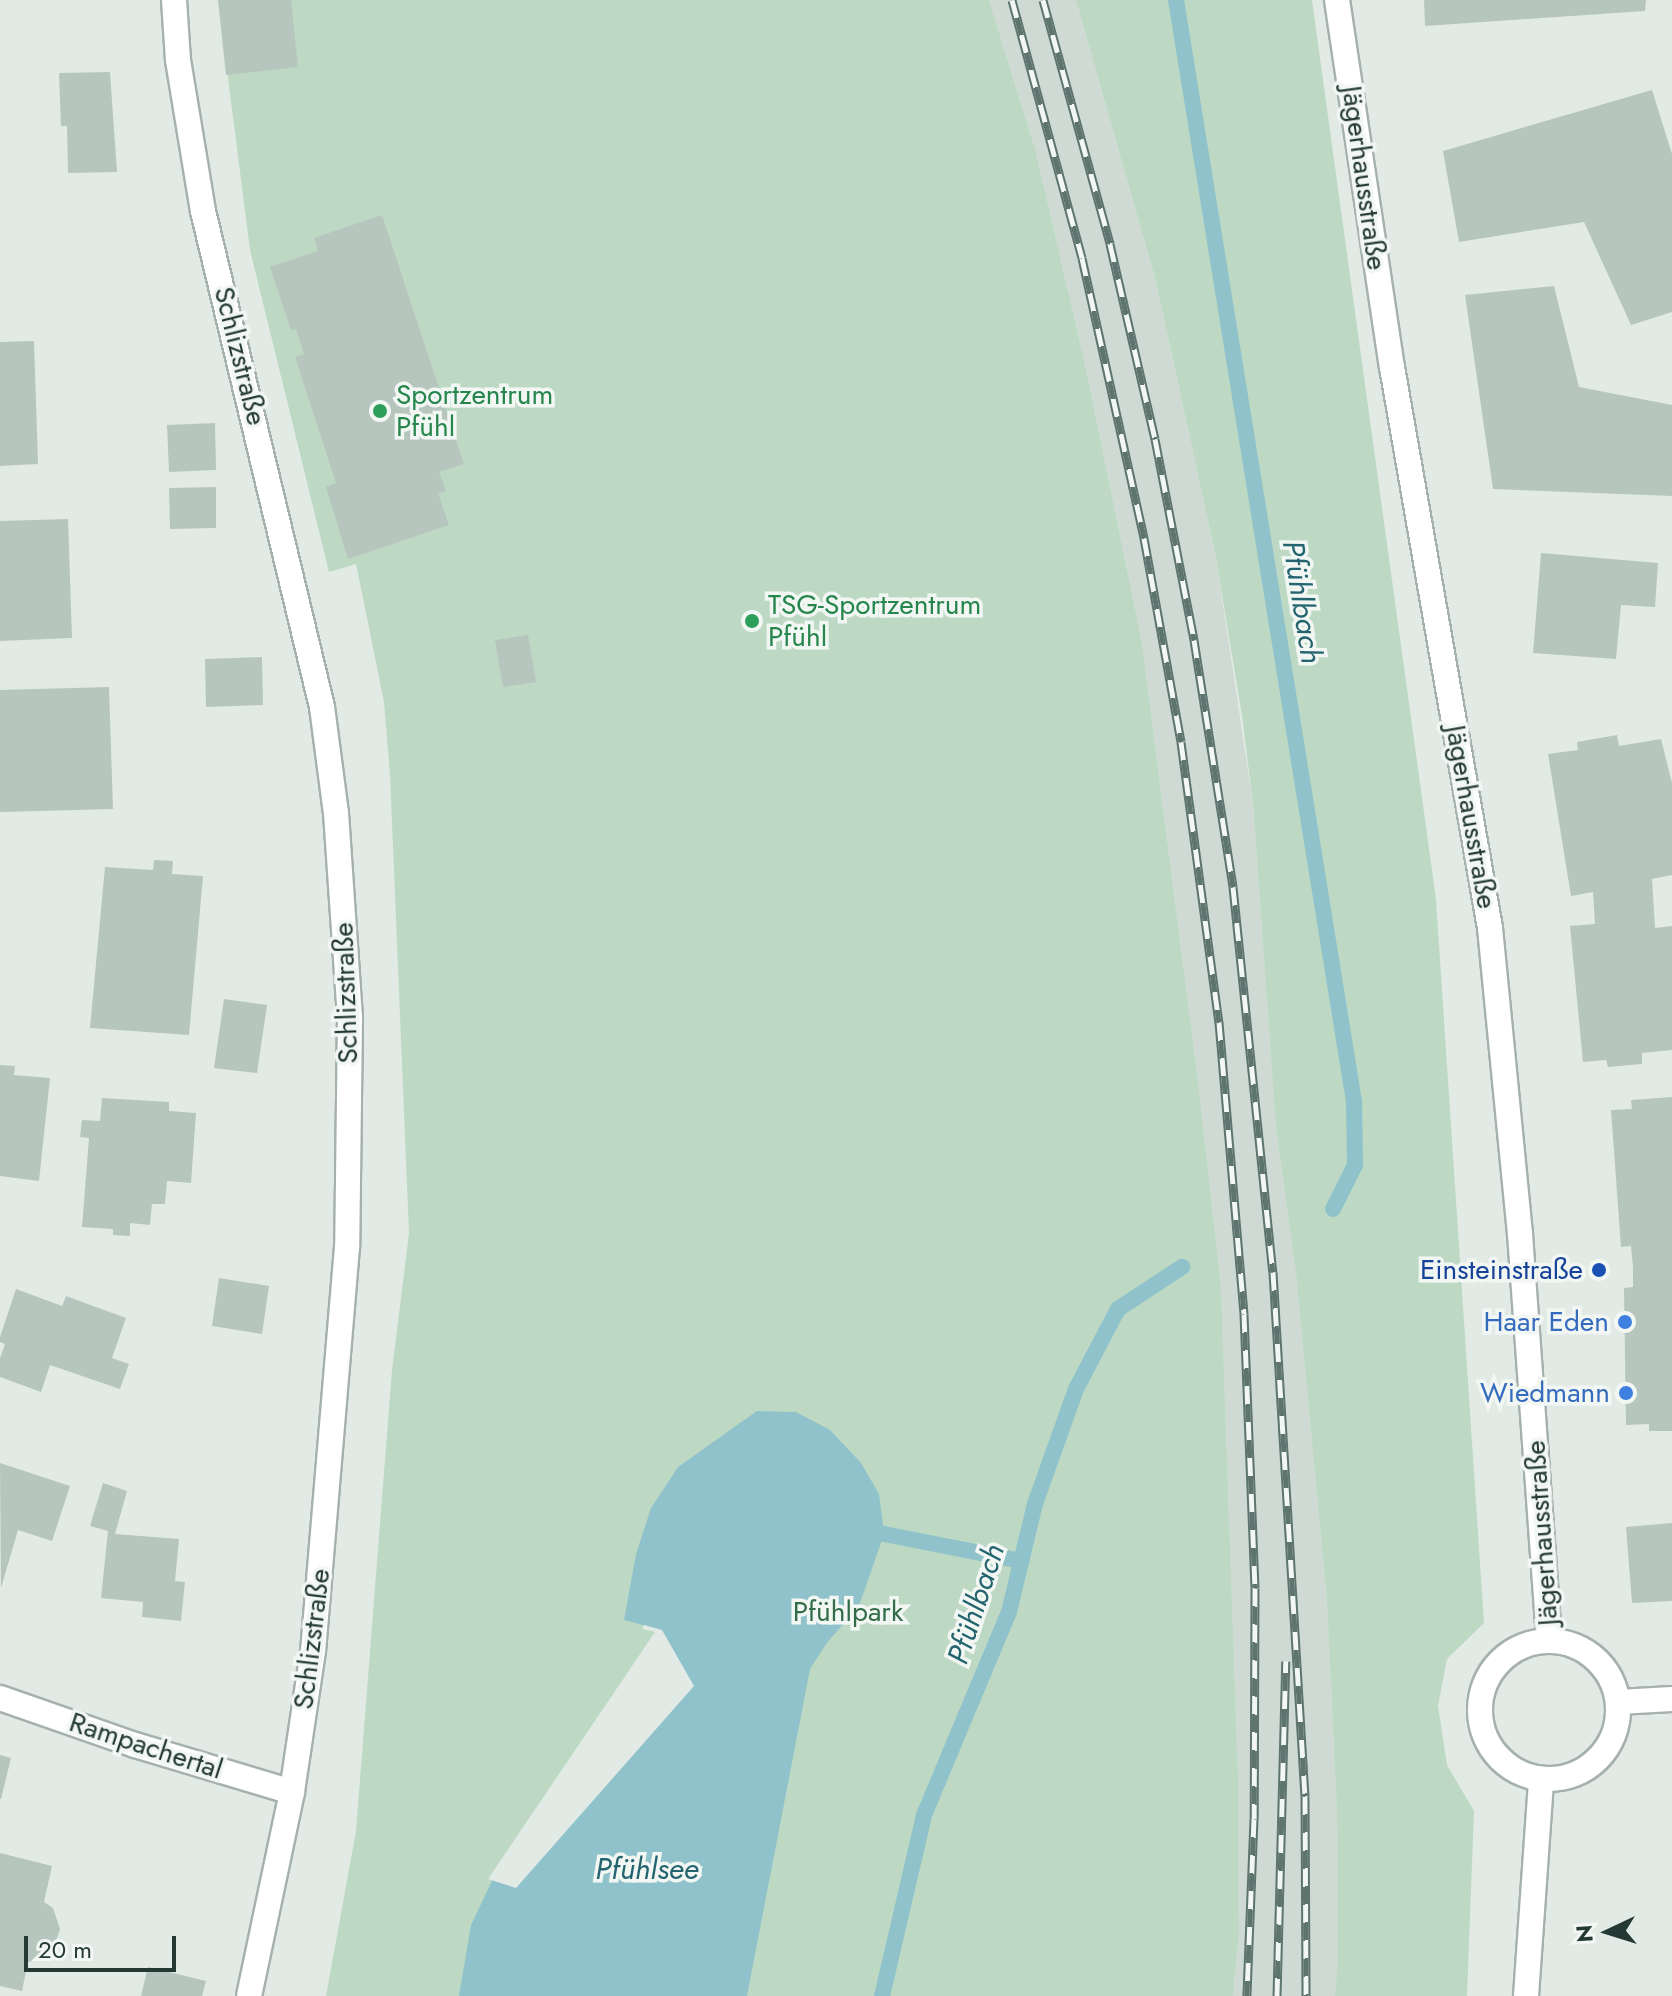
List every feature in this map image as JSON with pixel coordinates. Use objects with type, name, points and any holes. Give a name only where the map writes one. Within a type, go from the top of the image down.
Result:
[{"type":"street","name":"Schlizstraße","points":[[174,0],[178,60],[203,211],[322,707],[336,813],[350,1017],[347,1247],[313,1651],[292,1792],[249,1996]]},
{"type":"street","name":"Jägerhausstraße","points":[[1337,0],[1392,367],[1490,928],[1520,1234],[1549,1640]]},
{"type":"street","points":[[1549,1640],[1575,1645],[1600,1663],[1610,1677],[1618,1702],[1616,1730],[1603,1754],[1585,1770],[1565,1778],[1541,1779],[1517,1772],[1501,1760],[1488,1743],[1481,1717],[1483,1690],[1495,1667],[1521,1647],[1549,1640]]},
{"type":"street","name":"Rampachertal","points":[[0,1698],[135,1745],[292,1792]]},
{"type":"street","points":[[1618,1702],[1672,1699]]},
{"type":"street","points":[[1526,1996],[1541,1779]]},
{"type":"shaded area","points":[[989,0],[1076,0],[1156,282],[1216,558],[1253,804],[1276,1129],[1296,1272],[1327,1602],[1337,1814],[1338,1955],[1335,1996],[1233,1996],[1239,1933],[1238,1774],[1221,1285],[1197,1073],[1142,643],[1087,373],[1036,152]]},
{"type":"green space","name":"Pfühlpark","points":[[218,0],[989,0],[1036,152],[1087,373],[1142,643],[1197,1073],[1221,1285],[1238,1774],[1239,1933],[1233,1996],[326,1996],[356,1831],[392,1370],[409,1233],[390,775],[384,702],[356,564],[329,572],[250,250]]},
{"type":"green space","points":[[1076,0],[1312,0],[1436,899],[1484,1623],[1447,1659],[1438,1706],[1447,1765],[1474,1811],[1467,1996],[1335,1996],[1338,1955],[1337,1814],[1327,1602],[1296,1273],[1276,1129],[1253,804],[1242,716],[1216,558],[1156,282]]},
{"type":"water","name":"Pfühlsee","points":[[757,1411],[796,1412],[830,1430],[861,1463],[879,1494],[884,1534],[859,1606],[826,1644],[810,1669],[747,1996],[459,1996],[471,1925],[492,1881],[661,1630],[624,1620],[636,1554],[651,1508],[678,1467]]},
{"type":"pier","points":[[644,1625],[662,1630],[694,1686],[516,1888],[488,1879],[655,1632],[642,1629]]},
{"type":"building","points":[[218,0],[291,0],[298,67],[226,75]]},
{"type":"building","points":[[1424,0],[1646,0],[1645,11],[1425,26]]},
{"type":"building","points":[[110,72],[117,172],[68,173],[67,126],[61,126],[59,73]]},
{"type":"building","points":[[1652,90],[1672,154],[1672,312],[1631,325],[1584,222],[1459,242],[1443,151]]},
{"type":"building","name":"Sportzentrum Pfühl","points":[[382,215],[464,464],[439,472],[446,491],[438,493],[449,525],[348,559],[326,487],[336,483],[295,357],[304,354],[296,329],[291,330],[270,267],[318,251],[314,238]]},
{"type":"building","points":[[1554,286],[1579,387],[1672,405],[1672,496],[1493,489],[1465,295]]},
{"type":"building","points":[[34,341],[38,464],[0,466],[0,342]]},
{"type":"building","points":[[215,423],[216,470],[169,472],[167,425]]},
{"type":"building","points":[[216,487],[216,528],[170,529],[169,488]]},
{"type":"building","points":[[68,519],[72,638],[0,641],[0,521]]},
{"type":"building","points":[[1541,553],[1658,563],[1655,607],[1621,605],[1616,659],[1533,653]]},
{"type":"building","points":[[528,635],[536,682],[503,687],[495,640]]},
{"type":"building","points":[[262,657],[263,705],[206,707],[205,659]]},
{"type":"building","points":[[109,687],[113,809],[0,812],[0,690]]},
{"type":"building","points":[[1617,735],[1619,746],[1661,739],[1672,783],[1672,875],[1652,879],[1655,928],[1672,926],[1672,1050],[1642,1053],[1642,1064],[1608,1067],[1606,1060],[1583,1062],[1570,926],[1595,924],[1593,892],[1571,896],[1548,754],[1578,750],[1577,742]]},
{"type":"building","points":[[154,860],[173,861],[172,874],[203,876],[189,1035],[90,1028],[105,867],[153,870]]},
{"type":"building","points":[[224,999],[267,1005],[257,1073],[214,1068]]},
{"type":"building","points":[[0,1065],[15,1066],[14,1075],[50,1078],[39,1181],[0,1176]]},
{"type":"building","points":[[1672,1097],[1672,1431],[1649,1431],[1649,1424],[1626,1425],[1624,1288],[1633,1287],[1633,1267],[1631,1246],[1621,1247],[1611,1110],[1632,1109],[1631,1100]]},
{"type":"building","points":[[102,1098],[169,1102],[169,1111],[196,1113],[191,1183],[167,1181],[165,1204],[152,1204],[150,1225],[130,1223],[130,1236],[113,1235],[113,1229],[82,1227],[89,1138],[80,1137],[82,1120],[100,1121]]},
{"type":"building","points":[[219,1278],[269,1286],[262,1334],[212,1326]]},
{"type":"building","points":[[16,1289],[62,1306],[66,1296],[126,1318],[112,1358],[129,1364],[120,1389],[50,1365],[41,1392],[0,1377],[0,1358],[5,1344],[0,1342],[0,1337]]},
{"type":"building","points":[[0,1463],[70,1486],[52,1541],[18,1530],[1,1588]]},
{"type":"building","points":[[103,1483],[127,1491],[115,1534],[179,1539],[175,1581],[185,1582],[181,1621],[142,1617],[143,1602],[101,1598],[108,1531],[90,1526]]},
{"type":"building","points":[[1672,1523],[1672,1601],[1632,1603],[1626,1527]]},
{"type":"building","points":[[0,1755],[11,1758],[1,1799],[0,1799]]},
{"type":"building","points":[[0,1853],[52,1866],[44,1902],[53,1908],[60,1929],[53,1950],[45,1958],[28,1962],[22,1991],[0,1986]]},
{"type":"building","points":[[148,1967],[206,1981],[202,1996],[141,1996]]},
{"type":"waterway","name":"Pfühlbach","points":[[1176,0],[1354,1101],[1355,1165],[1333,1209]]},
{"type":"waterway","name":"Pfühlbach","points":[[882,1996],[924,1815],[1009,1612],[1035,1504],[1076,1389],[1118,1309],[1182,1267]]},
{"type":"waterway","points":[[884,1534],[1021,1561]]},
{"type":"railway","points":[[1012,0],[1082,258],[1144,538],[1181,742],[1219,1022],[1244,1314],[1255,1588],[1254,1819],[1247,1996]]},
{"type":"railway","points":[[1043,0],[1110,244],[1155,439],[1194,640],[1233,887],[1273,1272],[1305,1796],[1306,1996]]},
{"type":"railway","points":[[1277,1996],[1286,1661]]},
{"type":"place","name":"Sportzentrum Pfühl","points":[[380,411]]},
{"type":"place","name":"TSG-Sportzentrum Pfühl","points":[[752,621]]},
{"type":"place","name":"Einsteinstraße","points":[[1599,1270]]},
{"type":"place","name":"Haar Eden","points":[[1625,1322]]},
{"type":"place","name":"Wiedmann","points":[[1626,1393]]}]
